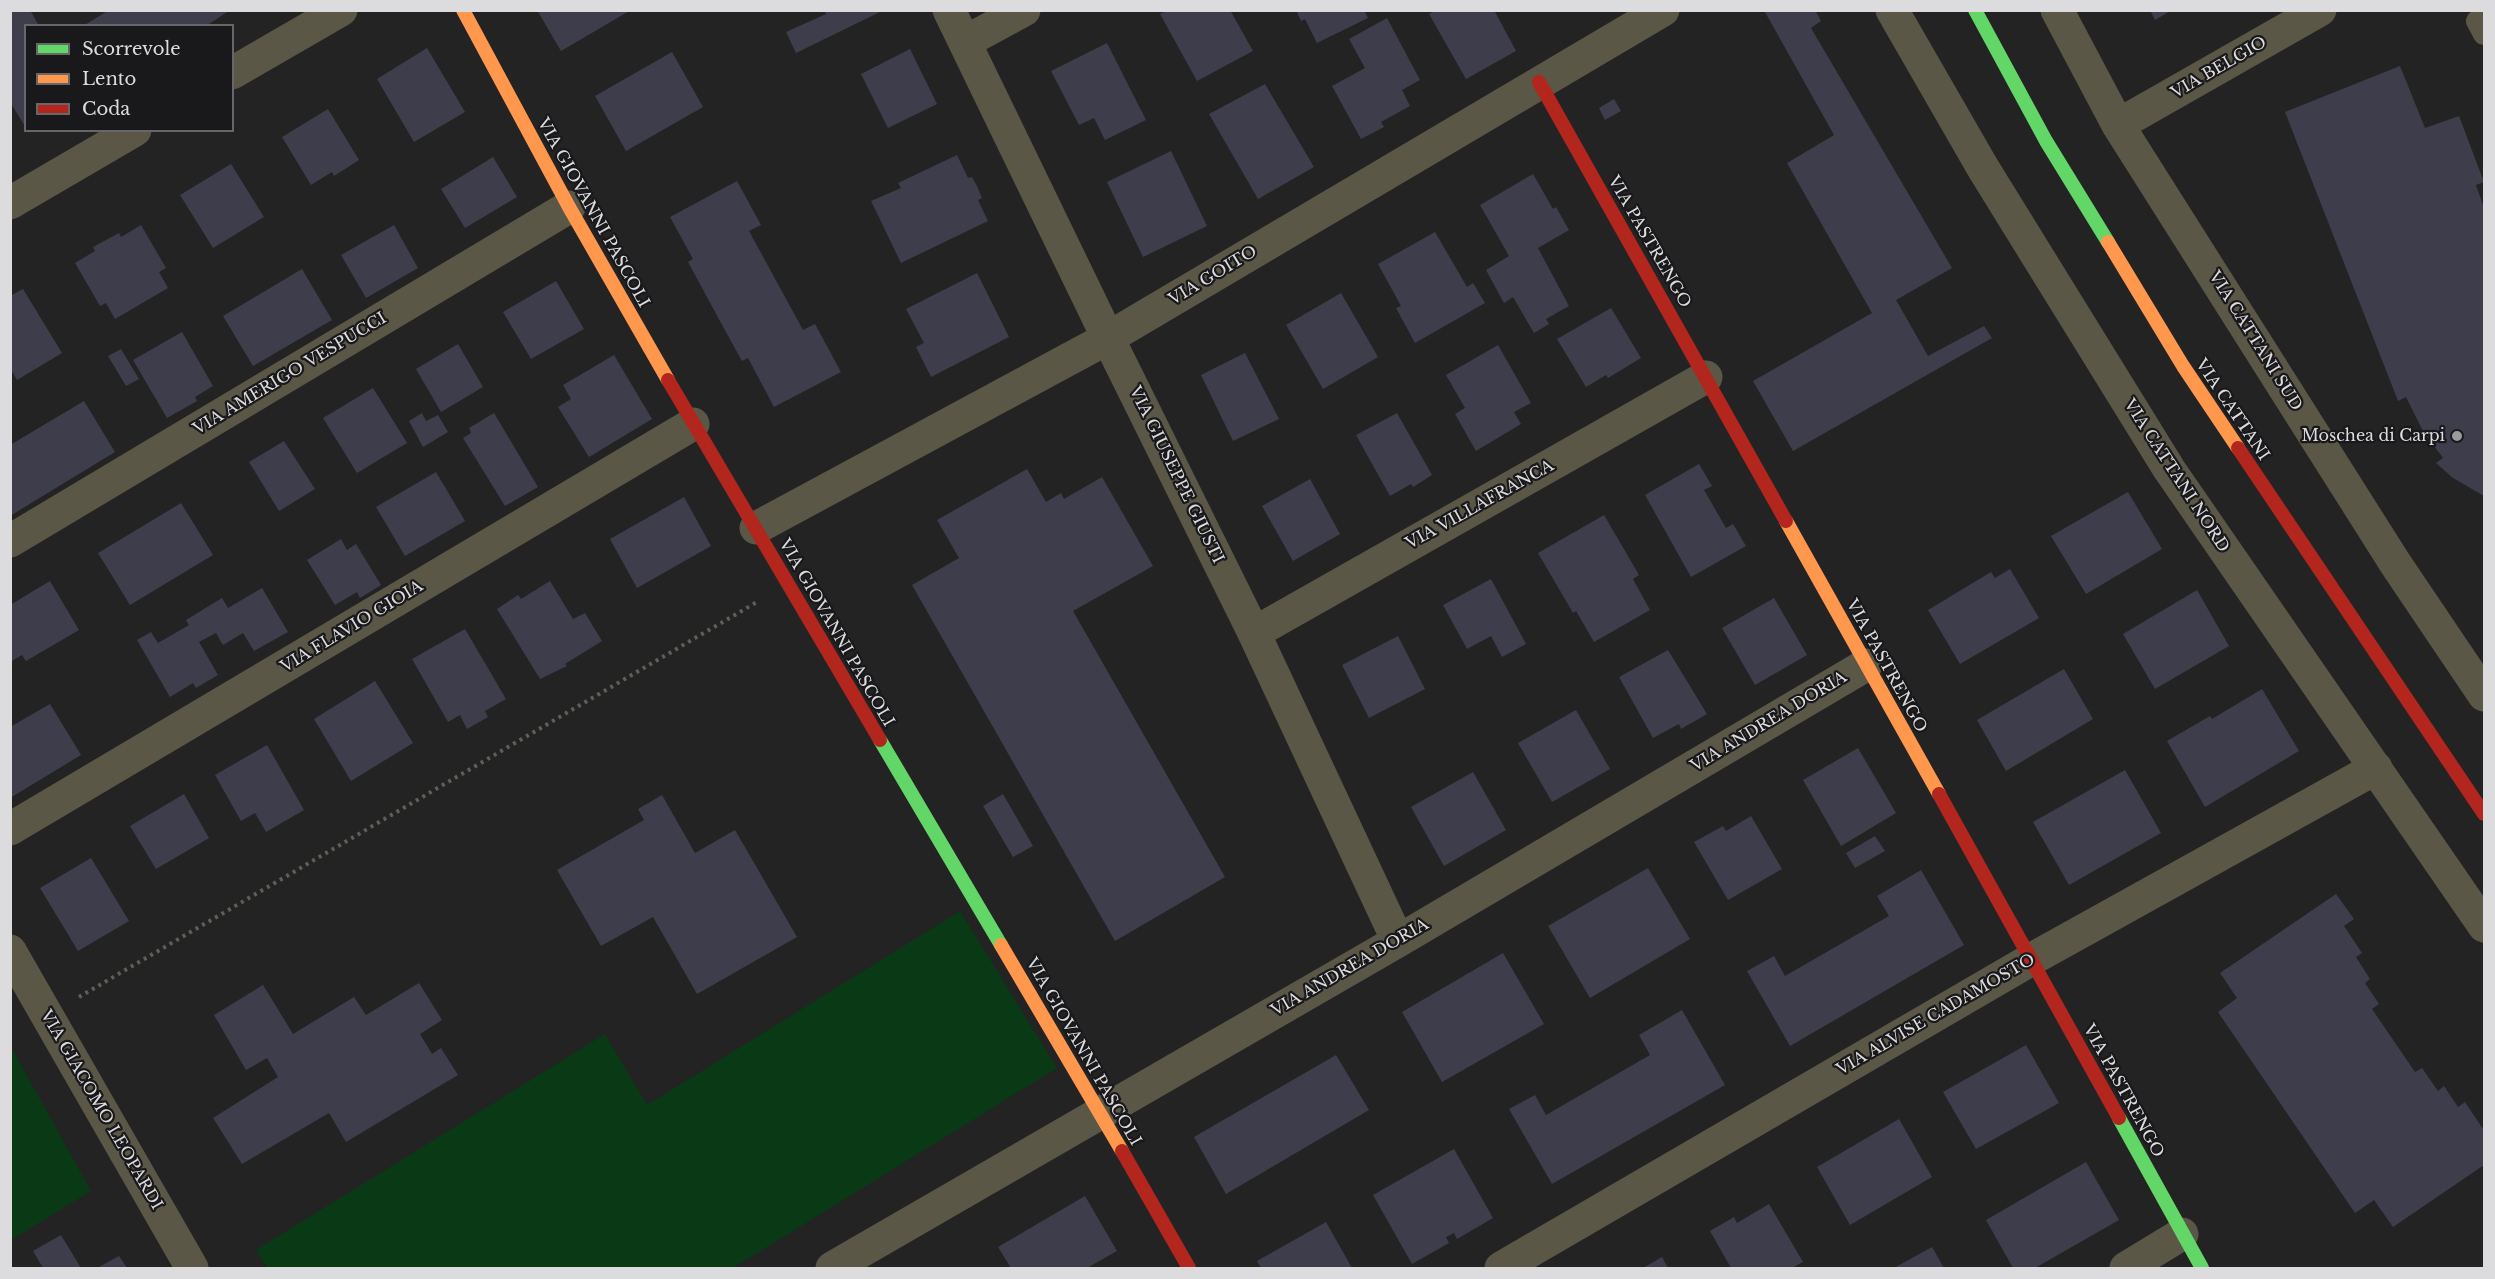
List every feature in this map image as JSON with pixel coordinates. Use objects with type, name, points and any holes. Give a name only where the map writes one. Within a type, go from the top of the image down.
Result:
[{"type":"street","points":[[234,73],[340,10]]},
{"type":"street","name":"VIA GIOVANNI PASCOLI","points":[[463,10],[569,207],[693,424],[1100,1112],[1188,1269]]},
{"type":"street","name":"VIA GIUSEPPE GIUSTI","points":[[949,10],[1254,633],[1398,941]]},
{"type":"street","points":[[965,42],[1024,10]]},
{"type":"street","name":"VIA GOITO","points":[[756,528],[1108,338],[1663,10]]},
{"type":"street","name":"VIA CATTANI NORD","points":[[1892,10],[1983,168],[2169,469],[2484,926]]},
{"type":"street","name":"VIA CATTANI","points":[[1975,10],[2046,141],[2182,366],[2484,814]]},
{"type":"street","name":"VIA CATTANI SUD","points":[[2057,10],[2118,125],[2395,563],[2484,695]]},
{"type":"street","name":"VIA BELGIO","points":[[2118,125],[2320,10]]},
{"type":"street","name":"VIA PASTRENGO","points":[[1539,82],[2032,959],[2202,1269]]},
{"type":"street","points":[[10,203],[132,132]]},
{"type":"street","name":"VIA AMERIGO VESPUCCI","points":[[10,541],[569,207]]},
{"type":"street","name":"VIA VILLAFRANCA","points":[[1254,633],[1706,377]]},
{"type":"street","name":"VIA FLAVIO GIOIA","points":[[10,829],[693,424]]},
{"type":"street","name":"VIA ANDREA DORIA","points":[[832,1269],[1398,941],[1866,665]]},
{"type":"street","name":"VIA ALVISE CADAMOSTO","points":[[1501,1269],[2032,959],[2376,768]]},
{"type":"street","name":"VIA GIACOMO LEOPARDI","points":[[10,951],[192,1269]]},
{"type":"street","points":[[2126,1269],[2182,1234]]},
{"type":"lane","points":[[2484,17],[2477,21],[2484,34]]},
{"type":"path","points":[[47,1016],[788,584]]},
{"type":"green space","points":[[960,911],[1057,1068],[733,1268],[267,1268],[256,1250],[605,1034],[647,1105]]},
{"type":"green space","points":[[10,1045],[91,1191],[11,1240],[10,1240]]},
{"type":"building","points":[[10,10],[30,10],[38,24],[24,24],[24,125],[10,102]]},
{"type":"building","points":[[109,10],[230,10],[209,24],[86,24]]},
{"type":"building","points":[[537,10],[631,10],[561,51]]},
{"type":"building","points":[[824,10],[884,10],[796,53],[786,32],[826,14]]},
{"type":"building","points":[[1167,10],[1230,10],[1253,51],[1197,81],[1160,14]]},
{"type":"building","points":[[1296,10],[1364,10],[1368,18],[1317,43],[1305,19],[1301,21]]},
{"type":"building","points":[[1436,10],[1494,10],[1516,51],[1466,79],[1429,14]]},
{"type":"building","points":[[1768,10],[1815,10],[1821,21],[1811,28],[1952,268],[1896,300],[1928,356],[1984,326],[1992,338],[1793,451],[1753,381],[1872,313],[1787,163],[1834,135],[1765,12]]},
{"type":"building","points":[[2150,10],[2172,10],[2155,20]]},
{"type":"building","points":[[1387,18],[1420,80],[1402,90],[1410,106],[1381,122],[1384,127],[1361,139],[1332,86],[1365,68],[1349,39]]},
{"type":"building","points":[[1107,43],[1146,120],[1105,140],[1094,118],[1079,125],[1051,71]]},
{"type":"building","points":[[427,48],[465,112],[414,142],[377,79]]},
{"type":"building","points":[[910,49],[937,104],[888,128],[861,74]]},
{"type":"building","points":[[672,52],[703,107],[626,151],[595,96]]},
{"type":"building","points":[[2400,66],[2425,128],[2459,116],[2484,182],[2476,185],[2484,208],[2484,496],[2453,478],[2436,463],[2443,458],[2423,431],[2406,397],[2398,401],[2285,112]]},
{"type":"building","points":[[1265,84],[1314,167],[1258,199],[1209,114]]},
{"type":"building","points":[[1614,99],[1621,111],[1605,120],[1599,108]]},
{"type":"building","points":[[328,109],[359,160],[334,176],[332,172],[311,185],[282,137]]},
{"type":"building","points":[[1171,151],[1207,226],[1143,257],[1107,182]]},
{"type":"building","points":[[957,155],[968,178],[972,177],[977,186],[982,198],[978,200],[988,221],[901,263],[871,201],[901,188],[898,183]]},
{"type":"building","points":[[493,157],[517,197],[465,228],[441,189]]},
{"type":"building","points":[[231,164],[264,217],[213,248],[180,195]]},
{"type":"building","points":[[1533,174],[1553,209],[1556,207],[1569,230],[1538,248],[1569,306],[1546,319],[1549,324],[1534,333],[1513,297],[1504,303],[1486,270],[1509,256],[1480,205]]},
{"type":"building","points":[[737,181],[761,225],[749,231],[803,330],[815,324],[841,372],[774,407],[748,358],[742,361],[721,323],[688,262],[693,259],[670,217]]},
{"type":"building","points":[[141,225],[166,268],[159,272],[168,288],[115,319],[106,303],[100,306],[75,263],[95,251],[93,247],[119,233],[121,237]]},
{"type":"building","points":[[394,225],[418,268],[366,298],[341,255]]},
{"type":"building","points":[[1435,232],[1467,287],[1473,283],[1485,303],[1415,343],[1396,308],[1401,306],[1378,264]]},
{"type":"building","points":[[302,269],[332,320],[253,366],[223,316]]},
{"type":"building","points":[[977,273],[1009,337],[931,377],[916,347],[924,343],[906,309]]},
{"type":"building","points":[[556,281],[584,329],[531,359],[503,312]]},
{"type":"building","points":[[23,289],[62,353],[17,380],[10,368],[10,296]]},
{"type":"building","points":[[1341,293],[1378,357],[1323,389],[1286,325]]},
{"type":"building","points":[[1611,308],[1641,358],[1608,378],[1606,375],[1586,387],[1557,339]]},
{"type":"building","points":[[182,332],[213,386],[195,397],[197,401],[167,418],[133,360]]},
{"type":"building","points":[[458,344],[483,387],[441,412],[416,369]]},
{"type":"building","points":[[1498,345],[1531,403],[1514,412],[1521,424],[1476,451],[1455,414],[1465,408],[1446,375]]},
{"type":"building","points":[[121,349],[139,379],[126,386],[108,356]]},
{"type":"building","points":[[1245,353],[1279,419],[1233,441],[1201,375]]},
{"type":"building","points":[[614,355],[652,419],[589,457],[558,407],[571,399],[563,385]]},
{"type":"building","points":[[373,388],[407,443],[357,473],[323,418]]},
{"type":"building","points":[[84,401],[115,452],[10,516],[10,445]]},
{"type":"building","points":[[422,413],[426,421],[438,415],[448,432],[423,447],[409,421]]},
{"type":"building","points":[[494,413],[538,487],[505,506],[463,438],[471,433],[469,428]]},
{"type":"building","points":[[1397,413],[1432,475],[1413,487],[1411,484],[1390,496],[1356,435]]},
{"type":"building","points":[[284,441],[315,489],[279,511],[249,462]]},
{"type":"building","points":[[1699,464],[1712,486],[1704,490],[1726,528],[1733,524],[1746,546],[1691,577],[1645,495]]},
{"type":"building","points":[[1027,469],[1046,502],[1061,493],[1064,499],[1102,477],[1153,566],[1073,611],[1225,877],[1115,941],[912,585],[959,558],[937,520]]},
{"type":"building","points":[[436,472],[465,521],[405,556],[376,507]]},
{"type":"building","points":[[1310,479],[1340,534],[1293,561],[1262,506]]},
{"type":"building","points":[[2128,492],[2162,549],[2086,594],[2051,536]]},
{"type":"building","points":[[684,497],[711,546],[637,588],[610,539]]},
{"type":"building","points":[[181,503],[213,555],[130,605],[98,553]]},
{"type":"building","points":[[1604,515],[1639,575],[1633,579],[1650,610],[1594,642],[1576,611],[1573,613],[1538,553]]},
{"type":"building","points":[[341,539],[347,550],[356,544],[381,585],[360,598],[357,592],[335,605],[307,560]]},
{"type":"building","points":[[2010,569],[2039,618],[1960,664],[1928,610],[1991,572],[1995,578]]},
{"type":"building","points":[[1491,579],[1526,644],[1502,657],[1491,636],[1467,649],[1443,605]]},
{"type":"building","points":[[50,581],[79,630],[26,661],[22,655],[10,662],[10,605]]},
{"type":"building","points":[[550,581],[573,619],[585,613],[602,641],[565,664],[567,666],[540,679],[497,609],[518,595],[521,599]]},
{"type":"building","points":[[262,588],[288,632],[254,651],[243,633],[223,645],[216,633],[199,642],[218,675],[196,688],[193,683],[170,697],[137,640],[151,632],[158,643],[189,625],[186,620],[222,598],[228,608]]},
{"type":"building","points":[[2197,590],[2229,646],[2155,689],[2123,634]]},
{"type":"building","points":[[1774,598],[1807,655],[1755,685],[1722,628]]},
{"type":"building","points":[[465,629],[506,699],[485,711],[488,717],[467,729],[460,715],[448,722],[412,659]]},
{"type":"building","points":[[1398,636],[1425,689],[1369,718],[1342,665]]},
{"type":"building","points":[[1668,650],[1707,714],[1681,729],[1679,724],[1653,738],[1619,677]]},
{"type":"building","points":[[2064,669],[2093,719],[2006,771],[1977,720]]},
{"type":"building","points":[[375,681],[413,743],[351,781],[314,719]]},
{"type":"building","points":[[2262,689],[2299,751],[2205,807],[2167,741],[2210,716],[2212,719]]},
{"type":"building","points":[[50,704],[81,755],[10,798],[10,727]]},
{"type":"building","points":[[1576,710],[1610,769],[1552,802],[1518,743]]},
{"type":"building","points":[[267,745],[304,810],[266,832],[255,813],[241,821],[215,775]]},
{"type":"building","points":[[1858,748],[1896,813],[1841,846],[1803,780]]},
{"type":"building","points":[[2125,770],[2161,833],[2069,885],[2033,822]]},
{"type":"building","points":[[1473,772],[1506,830],[1444,866],[1411,807]]},
{"type":"building","points":[[184,794],[209,838],[156,869],[130,826]]},
{"type":"building","points":[[1003,794],[1033,846],[1013,857],[983,806]]},
{"type":"building","points":[[662,795],[695,853],[735,830],[797,937],[697,994],[653,917],[601,946],[557,870],[644,820],[638,809]]},
{"type":"building","points":[[1751,816],[1782,869],[1728,900],[1694,842],[1723,826],[1726,831]]},
{"type":"building","points":[[1875,836],[1885,851],[1855,868],[1846,853]]},
{"type":"building","points":[[91,858],[129,921],[78,951],[40,888]]},
{"type":"building","points":[[1648,868],[1690,939],[1590,998],[1548,926]]},
{"type":"building","points":[[1921,870],[1964,945],[1790,1046],[1747,971],[1774,956],[1785,976],[1889,916],[1877,896]]},
{"type":"building","points":[[2336,894],[2354,919],[2344,926],[2362,953],[2356,957],[2370,979],[2365,983],[2379,1004],[2372,1009],[2415,1072],[2422,1068],[2438,1091],[2444,1086],[2458,1107],[2465,1102],[2484,1128],[2484,1165],[2393,1227],[2374,1200],[2355,1213],[2218,1012],[2237,998],[2220,973]]},
{"type":"building","points":[[1503,953],[1544,1024],[1442,1082],[1402,1012]]},
{"type":"building","points":[[419,983],[442,1020],[420,1034],[432,1054],[441,1048],[458,1075],[346,1142],[329,1113],[242,1164],[213,1118],[278,1077],[267,1058],[246,1070],[214,1015],[263,985],[293,1034],[354,997],[366,1015]]},
{"type":"building","points":[[1682,1010],[1725,1085],[1552,1184],[1509,1109],[1535,1095],[1546,1115],[1650,1055],[1639,1035]]},
{"type":"building","points":[[2026,1045],[2059,1103],[1976,1149],[1943,1092]]},
{"type":"building","points":[[1336,1055],[1369,1110],[1226,1194],[1194,1137]]},
{"type":"building","points":[[1899,1119],[1932,1177],[1850,1225],[1817,1167]]},
{"type":"building","points":[[1454,1149],[1493,1218],[1457,1239],[1454,1233],[1446,1237],[1449,1243],[1412,1264],[1373,1195]]},
{"type":"building","points":[[2086,1162],[2119,1220],[2035,1268],[2013,1268],[1986,1220]]},
{"type":"building","points":[[1085,1196],[1117,1251],[1087,1268],[1011,1268],[998,1247]]},
{"type":"building","points":[[1769,1204],[1803,1262],[1792,1268],[1731,1268],[1710,1231],[1734,1217],[1737,1223]]},
{"type":"building","points":[[1326,1222],[1352,1268],[1261,1268],[1257,1261]]},
{"type":"building","points":[[61,1235],[81,1268],[43,1268],[33,1251]]},
{"type":"building","points":[[1932,1247],[1944,1268],[1894,1268]]},
{"type":"building","points":[[119,1256],[127,1268],[97,1268]]},
{"type":"building","points":[[1662,1257],[1668,1268],[1643,1268]]},
{"type":"traffic: fast","points":[[1975,10],[2046,141],[2108,242]]},
{"type":"traffic: fast","points":[[880,740],[1001,945]]},
{"type":"traffic: fast","points":[[2119,1118],[2202,1268]]},
{"type":"traffic: slow","points":[[463,10],[569,207],[668,380]]},
{"type":"traffic: slow","points":[[2108,242],[2183,366],[2238,448]]},
{"type":"traffic: slow","points":[[1786,521],[1939,794]]},
{"type":"traffic: slow","points":[[1001,945],[1122,1151]]},
{"type":"traffic: jam","points":[[1539,82],[1786,521]]},
{"type":"traffic: jam","points":[[668,380],[880,740]]},
{"type":"traffic: jam","points":[[2238,448],[2484,814]]},
{"type":"traffic: jam","points":[[1939,794],[2119,1118]]},
{"type":"traffic: jam","points":[[1122,1151],[1189,1268]]},
{"type":"place","name":"Moschea di Carpi","points":[[2457,436]]}]
